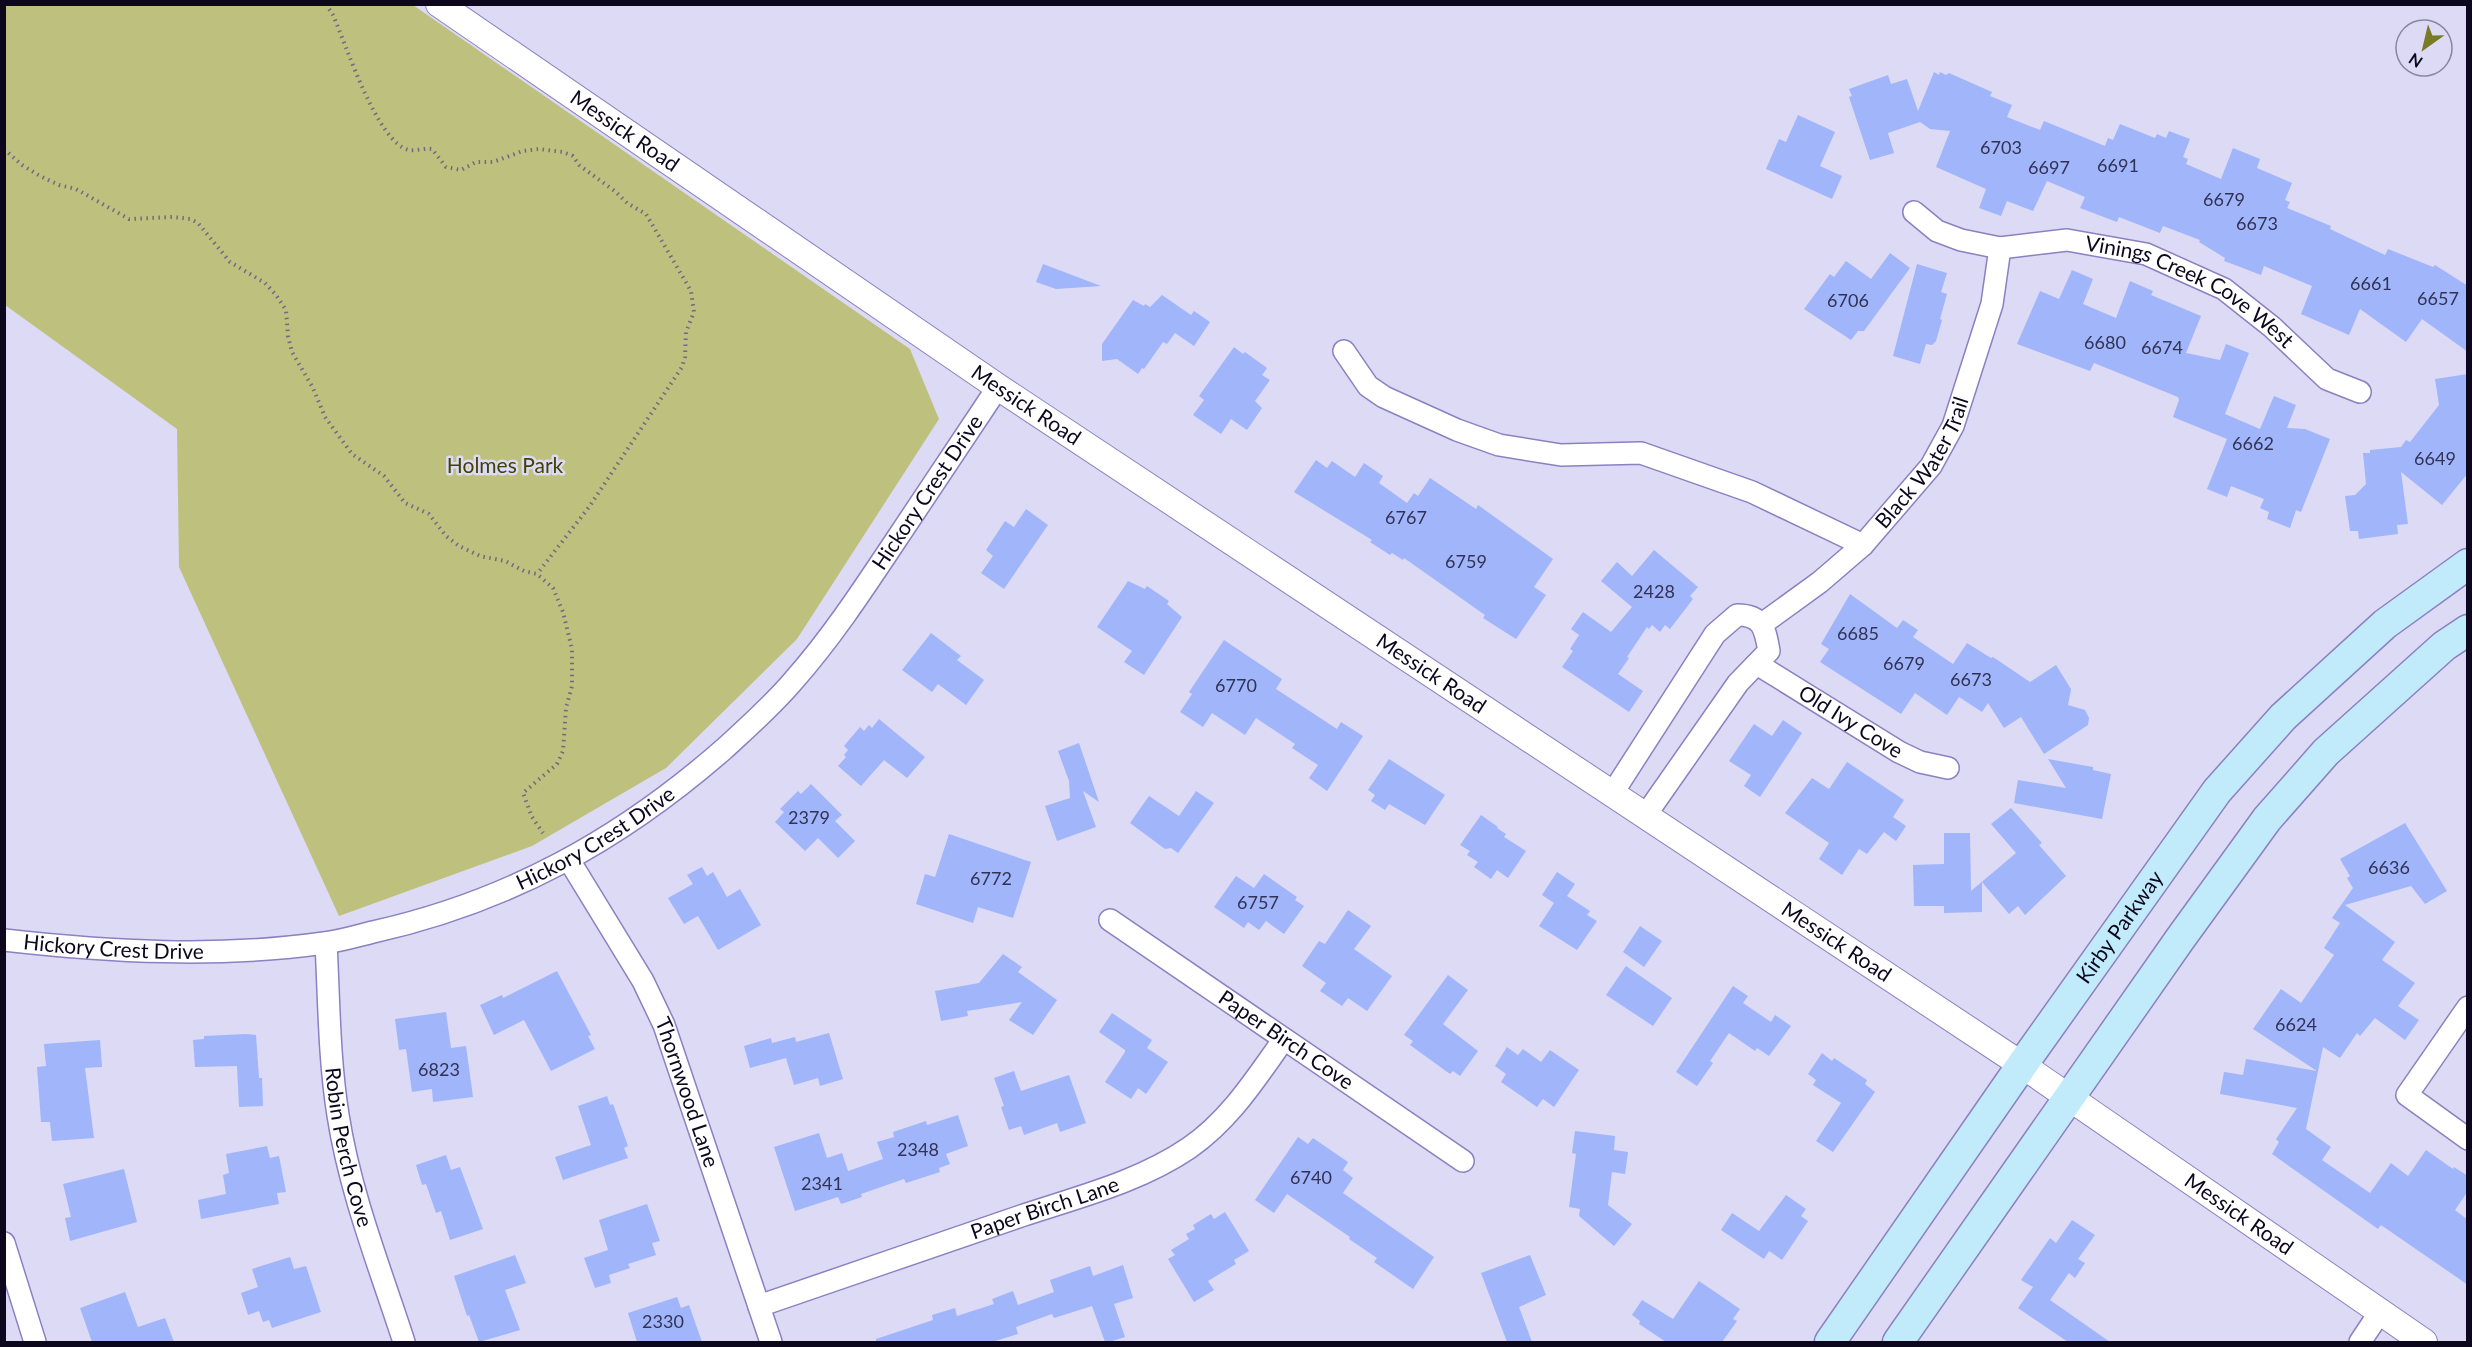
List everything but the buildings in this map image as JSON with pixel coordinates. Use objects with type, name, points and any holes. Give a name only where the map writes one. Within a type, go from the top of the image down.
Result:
[{"type":"main road","name":"Kirby Parkway","points":[[1830,1342],[2022,1065],[2217,791],[2275,725],[2385,624],[2468,564]]},
{"type":"main road","points":[[1898,1342],[2267,819],[2326,752],[2444,646],[2468,630]]},
{"type":"street","name":"Messick Road","points":[[439,4],[998,387],[2022,1065],[2424,1342]]},
{"type":"street","name":"Vinings Creek Cove West","points":[[1914,212],[1937,231],[1961,240],[2000,248],[2067,240],[2146,254],[2224,289],[2272,327],[2327,380],[2361,392]]},
{"type":"street","name":"Black Water Trail","points":[[1762,624],[1820,582],[1863,545],[1931,466],[1953,426],[1992,304],[2000,248]]},
{"type":"street","points":[[1344,351],[1368,386],[1384,397],[1457,430],[1499,445],[1561,455],[1641,453],[1752,492],[1863,545]]},
{"type":"street","name":"Hickory Crest Drive","points":[[4,940],[57,946],[145,951],[231,951],[326,943],[422,921],[501,892],[569,860],[650,808],[706,765],[793,682],[864,587],[998,387]]},
{"type":"street","points":[[1612,794],[1715,634],[1737,615],[1751,615],[1762,624],[1769,651],[1738,683],[1646,816]]},
{"type":"street","name":"Old Ivy Cove","points":[[1758,664],[1899,752],[1920,762],[1948,768]]},
{"type":"street","name":"Thornwood Lane","points":[[569,860],[644,981],[664,1025],[771,1342]]},
{"type":"street","name":"Paper Birch Cove","points":[[1110,920],[1463,1161]]},
{"type":"street","name":"Robin Perch Cove","points":[[326,943],[335,1083],[343,1142],[356,1192],[404,1342]]},
{"type":"street","points":[[2468,1007],[2407,1095],[2468,1139]]},
{"type":"street","name":"Paper Birch Lane","points":[[759,1306],[1105,1187],[1166,1162],[1190,1147],[1216,1126],[1236,1105],[1284,1039]]},
{"type":"street","points":[[4,1243],[35,1342]]},
{"type":"street","points":[[2360,1342],[2380,1312]]},
{"type":"path","points":[[326,4],[333,15],[377,118],[387,135],[396,144],[410,150],[432,149],[446,167],[461,170],[476,162],[493,162],[523,151],[539,149],[563,152],[573,156],[579,165],[627,203],[646,214],[691,291],[694,312],[686,332],[685,357],[682,367],[589,507],[537,574]]},
{"type":"path","points":[[4,149],[22,165],[40,176],[58,185],[76,189],[129,219],[173,217],[190,219],[198,224],[230,262],[265,283],[276,295],[286,310],[292,352],[314,388],[325,417],[352,454],[384,476],[405,503],[429,514],[446,536],[459,546],[480,556],[505,561],[524,571],[537,574],[553,588],[570,641],[573,668],[562,751],[557,764],[524,793],[525,801],[543,833]]},
{"type":"green space","name":"Holmes Park","points":[[5,4],[413,5],[910,349],[939,419],[797,639],[666,768],[532,846],[339,916],[179,567],[177,429],[5,305]]}]
